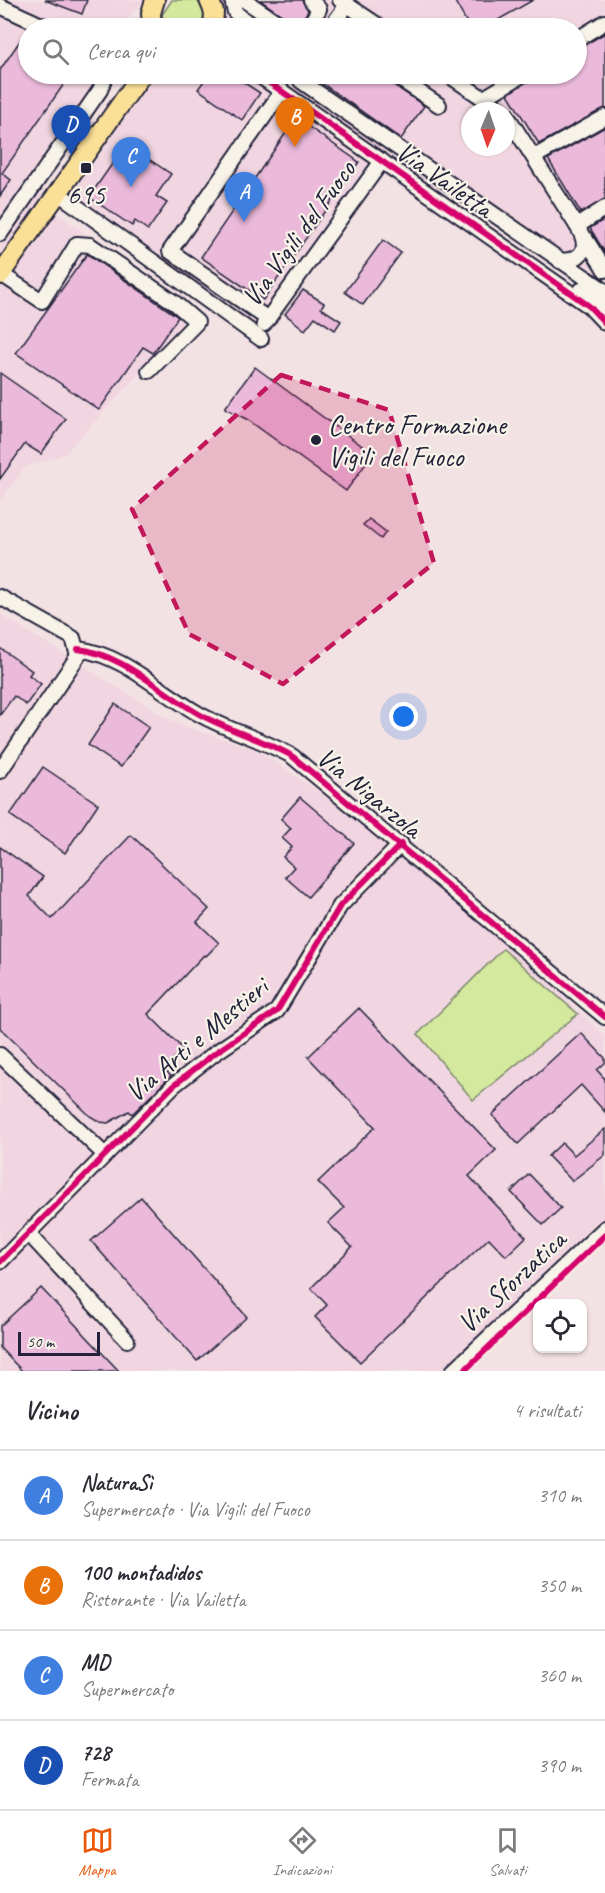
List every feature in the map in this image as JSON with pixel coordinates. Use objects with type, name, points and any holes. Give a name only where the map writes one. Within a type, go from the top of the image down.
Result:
[{"type":"main road","points":[[151,18],[155,0]]},
{"type":"main road","points":[[0,274],[135,84]]},
{"type":"street","points":[[232,0],[235,12],[242,18]]},
{"type":"street","points":[[243,0],[271,18]]},
{"type":"street","points":[[311,0],[319,9],[314,18]]},
{"type":"street","points":[[335,18],[344,2],[367,18]]},
{"type":"street","points":[[0,6],[26,18]]},
{"type":"street","points":[[587,33],[605,22]]},
{"type":"street","points":[[0,234],[102,84]]},
{"type":"street","name":"Via Vailetta","points":[[272,84],[589,306],[605,323]]},
{"type":"street","name":"Via Vailetta","points":[[285,84],[556,266],[605,304]]},
{"type":"street","points":[[305,84],[400,152],[488,210],[556,266],[605,291]]},
{"type":"street","points":[[407,84],[439,105]]},
{"type":"street","points":[[462,84],[490,102]]},
{"type":"street","points":[[484,98],[507,84]]},
{"type":"street","points":[[268,319],[170,251],[282,91]]},
{"type":"street","points":[[315,105],[400,152]]},
{"type":"street","points":[[534,157],[605,117]]},
{"type":"street","points":[[515,128],[605,270]]},
{"type":"street","name":"Via Vigili del Fuoco","points":[[58,193],[259,337],[268,319],[382,161]]},
{"type":"street","points":[[577,226],[605,208]]},
{"type":"street","points":[[556,266],[578,256],[583,249],[585,238]]},
{"type":"street","points":[[0,274],[42,301],[77,244],[90,245],[175,303],[197,322],[149,371]]},
{"type":"street","name":"Via Nigarzola","points":[[0,597],[73,638],[78,649],[98,651],[198,714],[225,727],[265,741],[292,756],[401,844],[605,1017]]},
{"type":"street","points":[[0,771],[75,663],[78,649]]},
{"type":"street","name":"Via Arti e Mestieri","points":[[0,1262],[182,1078],[277,1011],[340,906],[401,844]]},
{"type":"street","points":[[0,1054],[104,1155]]},
{"type":"street","name":"Via Sforzatica","points":[[453,1371],[605,1228]]},
{"type":"street","points":[[29,1234],[127,1340]]},
{"type":"highlighted area","points":[[281,375],[389,410],[434,563],[283,684],[189,634],[132,509]]},
{"type":"shaded area","points":[[0,0],[144,0],[129,18],[18,18],[18,84],[111,84],[36,184],[55,212],[196,312],[65,454],[25,467],[0,502]]},
{"type":"shaded area","points":[[221,0],[605,0],[605,297],[592,292],[381,148],[254,331],[70,197],[149,84],[587,84],[587,18],[221,18]]},
{"type":"shaded area","points":[[0,614],[175,723],[257,750],[364,822],[444,885],[605,1036],[605,1219],[444,1371],[0,1371]]},
{"type":"green space","points":[[172,0],[196,0],[202,6],[205,18],[163,18],[162,15]]},
{"type":"green space","points":[[503,949],[578,1014],[473,1100],[418,1034]]},
{"type":"building","points":[[45,0],[87,0],[82,14]]},
{"type":"building","points":[[260,0],[302,0],[308,10],[304,18],[286,18]]},
{"type":"building","points":[[454,0],[533,0],[502,18],[464,18]]},
{"type":"building","points":[[605,33],[605,108],[539,144],[508,94],[522,84],[587,84],[587,44]]},
{"type":"building","points":[[18,44],[18,84],[64,84],[2,173],[11,180],[0,196],[0,70]]},
{"type":"building","points":[[202,84],[246,84],[260,93],[242,120],[198,89]]},
{"type":"building","points":[[323,84],[392,84],[424,106],[401,139]]},
{"type":"building","points":[[296,118],[359,162],[263,300],[201,257]]},
{"type":"building","points":[[605,127],[605,199],[581,213],[548,159]]},
{"type":"building","points":[[126,144],[171,174],[156,196],[167,203],[148,230],[135,221],[132,226],[89,197]]},
{"type":"building","points":[[605,219],[605,253],[590,228]]},
{"type":"building","points":[[383,240],[401,253],[363,305],[345,292]]},
{"type":"building","points":[[87,254],[178,317],[153,353],[143,347],[99,410],[16,353]]},
{"type":"building","points":[[303,290],[324,303],[321,308],[341,321],[335,330],[315,317],[305,330],[285,314]]},
{"type":"building","points":[[255,367],[373,454],[346,491],[248,420],[225,408]]},
{"type":"building","points":[[0,373],[66,419],[41,454],[25,444],[0,479]]},
{"type":"building","points":[[369,519],[386,532],[381,539],[363,525]]},
{"type":"building","points":[[0,648],[32,671],[29,675],[41,684],[26,705],[14,696],[0,715]]},
{"type":"building","points":[[115,704],[149,727],[121,767],[88,745]]},
{"type":"building","points":[[43,767],[98,804],[65,853],[10,815]]},
{"type":"building","points":[[300,797],[354,843],[308,897],[285,877],[294,867],[283,857],[292,847],[282,838],[291,828],[281,819]]},
{"type":"building","points":[[131,835],[209,909],[197,922],[219,943],[206,956],[204,955],[148,1014],[183,1049],[164,1069],[171,1076],[132,1114],[129,1111],[108,1123],[100,1122],[90,1116],[0,1028],[0,847],[43,877],[29,896],[52,919]]},
{"type":"building","points":[[359,1008],[496,1150],[469,1176],[526,1237],[506,1256],[489,1238],[360,1362],[315,1317],[327,1305],[311,1288],[352,1247],[328,1223],[344,1208],[318,1182],[375,1127],[308,1057]]},
{"type":"building","points":[[581,1033],[605,1058],[605,1063],[597,1070],[605,1079],[605,1112],[581,1085],[518,1144],[492,1115]]},
{"type":"building","points":[[605,1129],[605,1155],[572,1181],[548,1156],[562,1143],[574,1155]]},
{"type":"building","points":[[529,1174],[561,1208],[543,1225],[511,1192]]},
{"type":"building","points":[[141,1197],[247,1317],[197,1361],[91,1241]]},
{"type":"building","points":[[41,1288],[119,1371],[22,1371],[0,1348],[0,1326]]},
{"type":"cycle path","points":[[271,84],[589,306],[605,323]]},
{"type":"cycle path","points":[[78,649],[110,658],[199,714],[292,756],[605,1017]]},
{"type":"cycle path","points":[[0,1262],[173,1086],[215,1053],[277,1011],[340,906],[401,844]]},
{"type":"cycle path","points":[[464,1371],[605,1235]]},
{"type":"place","name":"100 montadidos","points":[[295,147]]},
{"type":"place","name":"728","points":[[71,155]]},
{"type":"place","name":"695","points":[[86,168]]},
{"type":"place","name":"MD","points":[[131,187]]},
{"type":"place","name":"NaturaSì","points":[[244,222]]},
{"type":"place","name":"Centro Formazione Vigili del Fuoco","points":[[316,440]]}]
